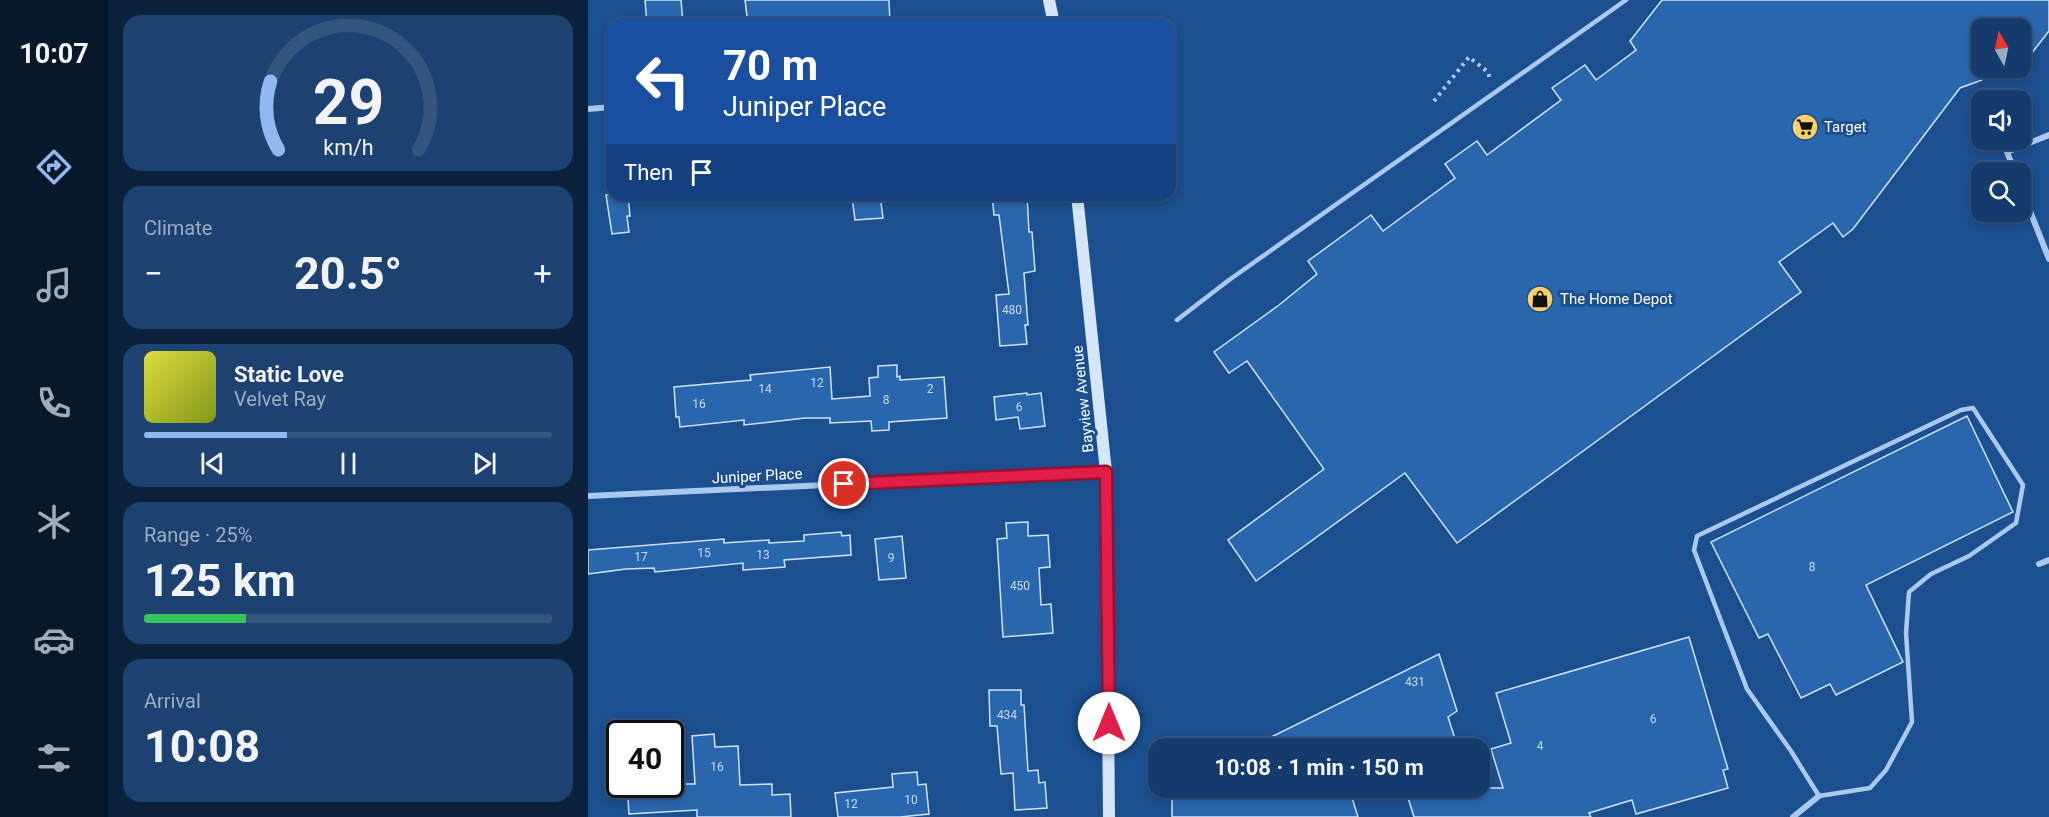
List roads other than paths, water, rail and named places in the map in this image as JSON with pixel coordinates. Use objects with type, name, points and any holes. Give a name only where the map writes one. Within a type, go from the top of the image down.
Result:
[{"type":"street","points":[[1049,0],[1053,18]]},
{"type":"street","points":[[588,109],[606,108]]},
{"type":"street","points":[[2011,162],[2007,152],[2049,135]]},
{"type":"street","name":"Bayview Avenue","points":[[1078,201],[1106,472],[1109,817]]},
{"type":"street","points":[[2031,214],[2049,259]]},
{"type":"street","name":"Juniper Place","points":[[588,496],[1106,472]]},
{"type":"street","points":[[2039,564],[2049,560]]},
{"type":"street","points":[[1793,817],[1819,796]]},
{"type":"lane","points":[[1178,320],[1229,280],[1626,0]]},
{"type":"lane","points":[[1973,408],[2023,485],[2016,523],[1969,556],[1931,574],[1909,592],[1906,633],[1912,722],[1886,770],[1870,788],[1819,796],[1791,751],[1747,689],[1694,550],[1697,536],[1961,410],[1973,408]]},
{"type":"place","name":"Target","points":[[1805,127]]},
{"type":"place","name":"The Home Depot","points":[[1540,299]]}]
